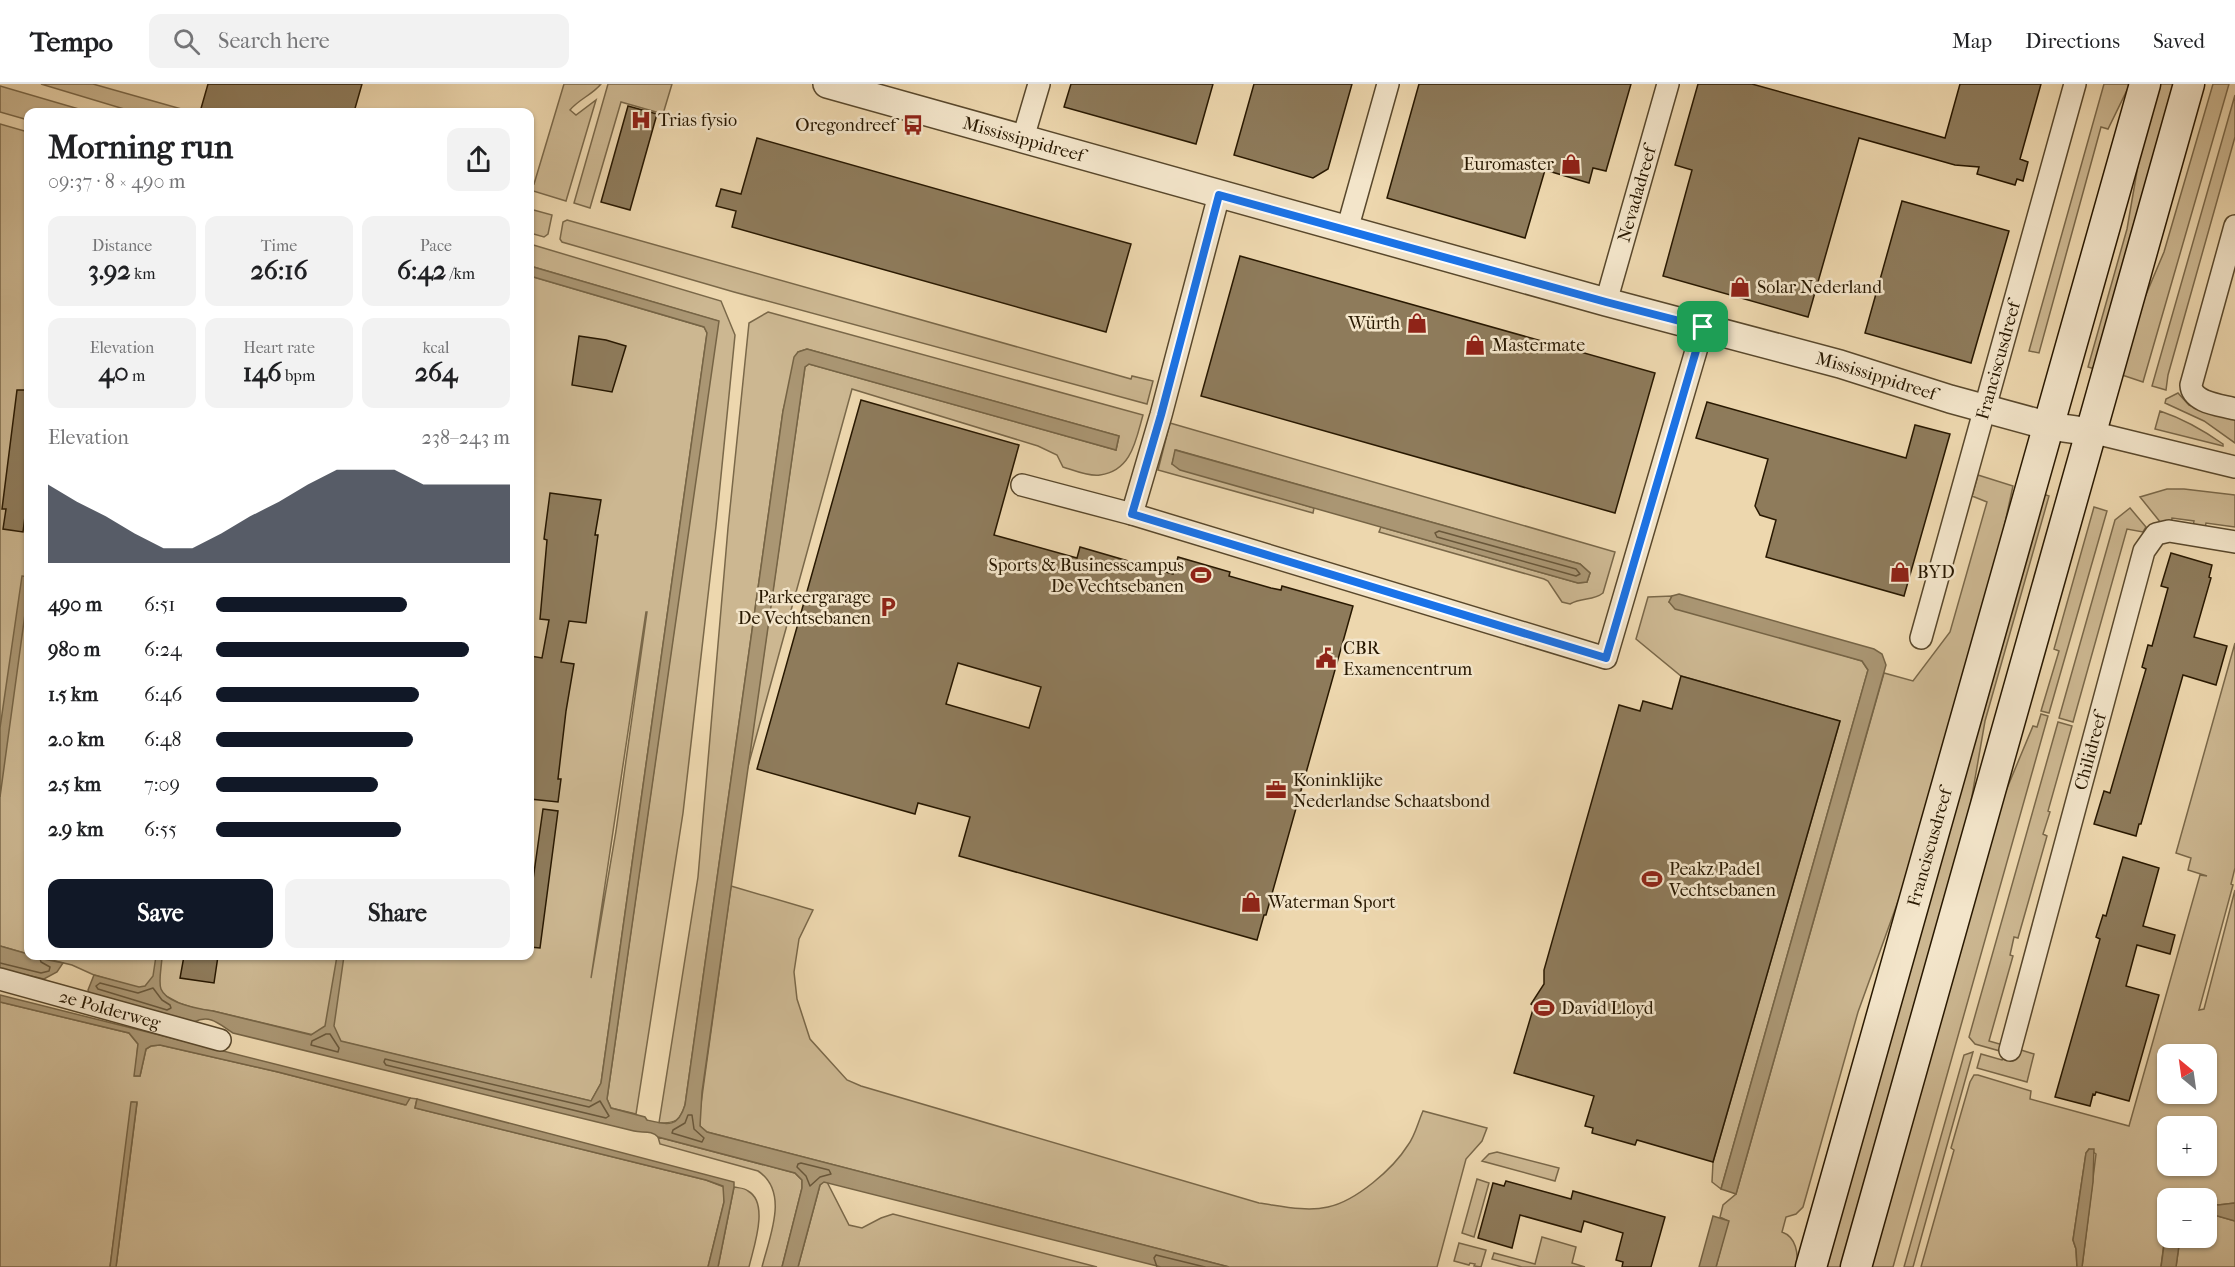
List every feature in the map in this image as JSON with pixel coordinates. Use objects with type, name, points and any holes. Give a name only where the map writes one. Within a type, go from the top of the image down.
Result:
[{"type":"main road","name":"Franciscusdreef","points":[[1810,1267],[2145,84]]},
{"type":"main road","points":[[1856,1267],[2189,84]]},
{"type":"street","name":"Mississippidreef","points":[[828,84],[1219,195],[1840,364],[2049,426]]},
{"type":"street","points":[[1023,138],[1039,84]]},
{"type":"street","points":[[1347,230],[1388,84]]},
{"type":"street","name":"Nevadadreef","points":[[1606,302],[1668,84]]},
{"type":"street","name":"Franciscusdreef","points":[[1921,638],[2075,84]]},
{"type":"street","points":[[1132,514],[1161,415],[1219,195]]},
{"type":"street","points":[[2235,226],[2191,385],[2192,391],[2198,398],[2235,409]]},
{"type":"street","points":[[1022,485],[1132,514],[1606,658],[1703,327]]},
{"type":"street","points":[[2049,426],[2091,432],[2235,467]]},
{"type":"street","name":"Chilidreef","points":[[2010,1050],[2144,550],[2156,534],[2169,531],[2235,542]]},
{"type":"street","name":"2e Polderweg","points":[[0,979],[220,1040]]},
{"type":"shaded area","points":[[41,84],[93,84],[178,108],[121,108]]},
{"type":"shaded area","points":[[564,84],[601,84],[570,110],[576,115],[596,100],[566,201],[534,191],[534,184]]},
{"type":"shaded area","points":[[608,84],[672,84],[663,114],[621,102],[590,208],[574,203]]},
{"type":"shaded area","points":[[2104,84],[2130,84],[2108,129],[2101,127],[2039,353],[2029,351]]},
{"type":"shaded area","points":[[2158,84],[2175,84],[2095,369],[2088,367],[2127,229],[2140,154]]},
{"type":"shaded area","points":[[2213,84],[2229,84],[2143,382],[2119,374],[2134,323],[2164,252]]},
{"type":"shaded area","points":[[0,86],[75,108],[24,108],[24,119],[0,112]]},
{"type":"shaded area","points":[[2235,95],[2235,137],[2168,375],[2166,390],[2152,386]]},
{"type":"shaded area","points":[[0,124],[24,131],[24,953],[0,946]]},
{"type":"shaded area","points":[[534,210],[552,215],[548,234],[544,237],[534,234]]},
{"type":"shaded area","points":[[567,220],[1131,379],[1132,376],[1153,381],[1147,404],[734,292],[562,242],[560,239],[563,222]]},
{"type":"shaded area","points":[[534,245],[721,301],[735,335],[683,813],[636,1114],[611,1108],[607,1099],[718,321],[534,267]]},
{"type":"shaded area","points":[[534,277],[704,327],[707,333],[601,1083],[591,1101],[197,1009],[166,996],[94,975],[72,965],[51,960],[534,960]],"holes":[[[646,612],[647,612],[616,831],[591,978]]]},
{"type":"shaded area","points":[[768,312],[1143,415],[1135,443],[1126,461],[1111,472],[1091,475],[1063,467],[1057,455],[1038,446],[852,389],[747,770],[805,367],[809,364],[1116,450],[1119,436],[807,349],[798,352],[783,411],[685,1105],[677,1120],[659,1123],[698,877],[728,528],[749,323]]},
{"type":"shaded area","points":[[2178,393],[2189,405],[2235,418],[2235,443],[2204,421],[2165,403],[2166,399]]},
{"type":"shaded area","points":[[2160,411],[2193,425],[2223,446],[2155,429]]},
{"type":"shaded area","points":[[1170,423],[1615,552],[1603,593],[1570,604],[1562,602],[1548,581],[1544,579],[1379,532],[1381,527],[1578,583],[1587,582],[1590,573],[1580,564],[1176,450],[1172,464],[1314,508],[1313,513],[1158,470]]},
{"type":"shaded area","points":[[1978,475],[2013,486],[1996,564],[1905,882],[1858,1012],[1803,1207],[1796,1214],[1786,1217],[1782,1232],[1791,1238],[1795,1247],[1796,1267],[1716,1267],[1728,1221],[1720,1217],[1723,1205],[1736,1194],[1884,673],[1913,681],[1950,632],[1987,502],[1972,496]]},
{"type":"shaded area","points":[[2167,489],[2235,495],[2235,527],[2206,523],[2205,528],[2193,526],[2194,521],[2172,518],[2171,525],[2161,523],[2140,497]]},
{"type":"shaded area","points":[[2043,494],[2049,496],[1985,721],[1968,819],[1842,1267],[1824,1267]]},
{"type":"shaded area","points":[[2094,507],[2107,511],[2049,713],[2041,711],[2059,651],[2054,649]]},
{"type":"shaded area","points":[[2130,508],[2146,527],[2143,532],[2127,529],[2073,722],[2059,718],[2115,520]]},
{"type":"shaded area","points":[[1672,596],[1669,602],[1862,661],[1868,670],[1721,1189],[1712,1182],[1713,1162],[1840,721],[1681,676],[1636,639],[1648,597]]},
{"type":"shaded area","points":[[2235,643],[2235,868],[2231,884],[2233,885],[2199,1010],[2204,1009],[2235,890],[2235,1203],[2217,1205],[2217,1188],[2157,1188],[2157,1248],[2163,1248],[2161,1267],[2082,1267],[2096,1154],[2089,1149],[2086,1153],[2073,1240],[2077,1267],[1921,1267],[1954,1150],[1951,1148],[1974,1075],[2031,1091],[2030,1099],[2129,1126],[2200,875],[2207,876],[2188,870],[2191,858],[2176,853]]},
{"type":"shaded area","points":[[2041,714],[2048,716],[1893,1267],[1869,1267],[2000,805],[2033,726],[2037,727]]},
{"type":"shaded area","points":[[2058,722],[2072,726],[2048,811],[2050,812],[2043,834],[2047,836],[2018,938],[2014,937],[2010,955],[2013,956],[1989,1041],[2003,1045],[2000,1051],[1975,1044],[1969,1037]]},
{"type":"shaded area","points":[[731,886],[813,910],[799,939],[794,972],[797,999],[810,1039],[847,1080],[861,1086],[1259,1203],[1302,1209],[1339,1204],[1373,1183],[1393,1164],[1408,1145],[1423,1111],[1487,1128],[1482,1141],[1466,1159],[1437,1267],[1229,1267],[707,1132],[700,1126],[700,1111]]},
{"type":"shaded area","points":[[0,1002],[129,1033],[138,1044],[135,1076],[140,1076],[146,1049],[160,1045],[278,1072],[405,1105],[410,1098],[417,1099],[415,1108],[706,1180],[724,1187],[724,1202],[708,1267],[116,1267],[137,1103],[132,1102],[110,1267],[0,1267]]},
{"type":"shaded area","points":[[2021,1050],[2034,1054],[2027,1082],[1977,1068],[1981,1054],[2002,1060]]},
{"type":"shaded area","points":[[1973,1052],[1913,1267],[1904,1267],[1964,1055]]},
{"type":"shaded area","points":[[658,1137],[795,1173],[802,1180],[782,1267],[762,1267],[775,1216],[773,1191],[768,1180],[758,1171],[660,1144]]},
{"type":"shaded area","points":[[1497,1152],[1559,1168],[1555,1181],[1482,1161],[1489,1154]]},
{"type":"shaded area","points":[[1477,1179],[1489,1183],[1474,1237],[1462,1233]]},
{"type":"shaded area","points":[[827,1182],[849,1225],[862,1228],[893,1214],[1097,1267],[798,1267],[820,1185]]},
{"type":"shaded area","points":[[734,1187],[745,1189],[755,1197],[759,1216],[756,1238],[749,1267],[718,1267]]},
{"type":"shaded area","points":[[2217,1216],[2235,1221],[2235,1267],[2176,1267],[2179,1248],[2217,1248]]},
{"type":"shaded area","points":[[1542,1237],[1576,1247],[1572,1263],[1585,1267],[1522,1267],[1492,1259],[1494,1253],[1535,1264]]},
{"type":"shaded area","points":[[1459,1243],[1486,1250],[1481,1267],[1454,1261]]},
{"type":"water","points":[[534,267],[719,321],[607,1099],[611,1108],[666,1124],[679,1118],[685,1105],[783,411],[794,357],[798,352],[807,349],[1119,436],[1116,450],[809,364],[805,367],[702,1092],[700,1126],[707,1132],[1229,1267],[1161,1267],[824,1182],[820,1185],[798,1267],[782,1267],[802,1188],[802,1180],[795,1173],[650,1133],[233,1033],[219,1023],[210,1020],[194,1022],[89,993],[94,975],[139,987],[145,986],[153,976],[155,960],[162,960],[161,989],[164,994],[176,1002],[311,1035],[325,1026],[336,960],[343,960],[334,1026],[341,1041],[591,1101],[601,1083],[707,333],[704,327],[534,277]]},
{"type":"water","points":[[1175,450],[1580,564],[1590,573],[1587,582],[1578,583],[1180,470],[1172,464]]},
{"type":"water","points":[[22,576],[24,576],[24,621],[0,797],[0,728]]},
{"type":"water","points":[[1679,594],[1874,649],[1882,654],[1886,665],[1736,1194],[1721,1189],[1868,670],[1862,661],[1675,609],[1669,602],[1672,596]]},
{"type":"water","points":[[0,946],[24,953],[24,960],[48,960],[63,963],[57,972],[44,979],[0,969]]},
{"type":"water","points":[[0,995],[410,1098],[406,1105],[160,1045],[146,1049],[140,1076],[134,1076],[138,1044],[129,1033],[0,1002]]},
{"type":"water","points":[[417,1099],[734,1182],[718,1267],[708,1267],[724,1202],[723,1186],[415,1108]]},
{"type":"water","points":[[131,1102],[137,1102],[116,1267],[110,1267]]},
{"type":"water","points":[[2089,1149],[2094,1149],[2093,1182],[2082,1267],[2077,1267],[2073,1240],[2086,1153]]},
{"type":"water","points":[[2235,1203],[2235,1221],[2217,1216],[2217,1205]]},
{"type":"water","points":[[1713,1216],[1729,1221],[1716,1267],[1699,1267]]},
{"type":"water","points":[[2164,1248],[2179,1248],[2176,1267],[2161,1267]]},
{"type":"building","points":[[208,84],[362,84],[355,108],[201,108]]},
{"type":"building","points":[[1071,84],[1213,84],[1196,144],[1064,107]]},
{"type":"building","points":[[1254,84],[1352,84],[1328,169],[1313,178],[1234,155]]},
{"type":"building","points":[[1419,84],[1631,84],[1606,171],[1593,168],[1589,183],[1545,170],[1525,238],[1387,198]]},
{"type":"building","points":[[1698,84],[1752,84],[1945,138],[1960,84],[2041,84],[2020,159],[2028,162],[2023,181],[2017,179],[2015,185],[1977,174],[1979,167],[1955,165],[1859,138],[1808,317],[1663,276],[1692,170],[1675,165]]},
{"type":"building","points":[[628,106],[657,114],[630,210],[601,202]]},
{"type":"building","points":[[757,138],[1131,244],[1106,332],[732,227],[736,211],[716,206],[721,189],[741,194]]},
{"type":"building","points":[[1902,201],[2009,231],[1971,363],[1865,333]]},
{"type":"building","points":[[1240,256],[1655,373],[1615,513],[1201,396]]},
{"type":"building","points":[[579,336],[626,346],[612,392],[572,385]]},
{"type":"building","points":[[17,390],[24,390],[23,532],[3,529],[6,509],[2,509]]},
{"type":"building","points":[[861,400],[1019,445],[994,535],[1077,558],[1080,547],[1173,574],[1178,557],[1230,572],[1229,576],[1271,588],[1281,590],[1282,586],[1353,606],[1257,940],[959,856],[970,817],[918,803],[915,814],[757,769]],"holes":[[[958,663],[1041,687],[1029,728],[946,704]]]},
{"type":"building","points":[[1707,402],[1906,458],[1915,425],[1950,434],[1904,596],[1766,557],[1776,520],[1760,515],[1755,506],[1768,459],[1696,438]]},
{"type":"building","points":[[550,493],[601,500],[586,623],[569,621],[561,662],[574,664],[558,779],[561,779],[558,802],[534,799],[534,657],[542,658],[549,620],[540,619],[547,540],[544,539]]},
{"type":"building","points":[[2171,553],[2212,565],[2209,577],[2211,578],[2194,637],[2227,646],[2216,685],[2183,675],[2136,836],[2094,824],[2104,791],[2110,793],[2146,669],[2142,667],[2148,645],[2152,646],[2168,588],[2161,586]]},
{"type":"building","points":[[1681,676],[1840,721],[1713,1162],[1637,1140],[1635,1145],[1592,1133],[1593,1128],[1585,1126],[1594,1096],[1514,1073],[1534,1006],[1531,1004],[1544,984],[1544,970],[1619,705],[1640,711],[1643,701],[1672,709]]},
{"type":"building","points":[[543,809],[558,811],[540,948],[534,947],[534,873]]},
{"type":"building","points":[[2123,857],[2159,868],[2143,926],[2175,935],[2170,954],[2137,945],[2126,986],[2159,995],[2129,1101],[2096,1092],[2095,1095],[2093,1094],[2090,1106],[2055,1097],[2100,939],[2096,937],[2103,915],[2106,916]]},
{"type":"building","points":[[183,960],[217,960],[214,983],[180,978]]},
{"type":"building","points":[[1506,1181],[1571,1199],[1573,1191],[1665,1217],[1651,1267],[1622,1267],[1623,1262],[1616,1260],[1623,1233],[1584,1221],[1581,1232],[1520,1215],[1512,1248],[1478,1238],[1493,1183],[1504,1186]]},
{"type":"place","name":"Trias fysio","points":[[641,120]]},
{"type":"place","name":"Oregondreef","points":[[913,125]]},
{"type":"place","name":"Euromaster","points":[[1571,164]]},
{"type":"place","name":"Solar Nederland","points":[[1740,287]]},
{"type":"place","name":"Würth","points":[[1417,323]]},
{"type":"place","name":"Mastermate","points":[[1475,345]]},
{"type":"place","name":"BYD","points":[[1900,572]]},
{"type":"place","name":"Sports & Businesscampus De Vechtsebanen","points":[[1201,575]]},
{"type":"place","name":"Parkeergarage De Vechtsebanen","points":[[888,607]]},
{"type":"place","name":"CBR Examencentrum","points":[[1326,658]]},
{"type":"place","name":"Koninklijke Nederlandse Schaatsbond","points":[[1276,790]]},
{"type":"place","name":"Peakz Padel Vechtsebanen","points":[[1652,879]]},
{"type":"place","name":"Waterman Sport","points":[[1251,902]]},
{"type":"place","name":"David Lloyd","points":[[1544,1008]]},
{"type":"route","points":[[1219,195],[1703,327],[1606,658],[1132,514],[1161,415],[1219,195]]}]
